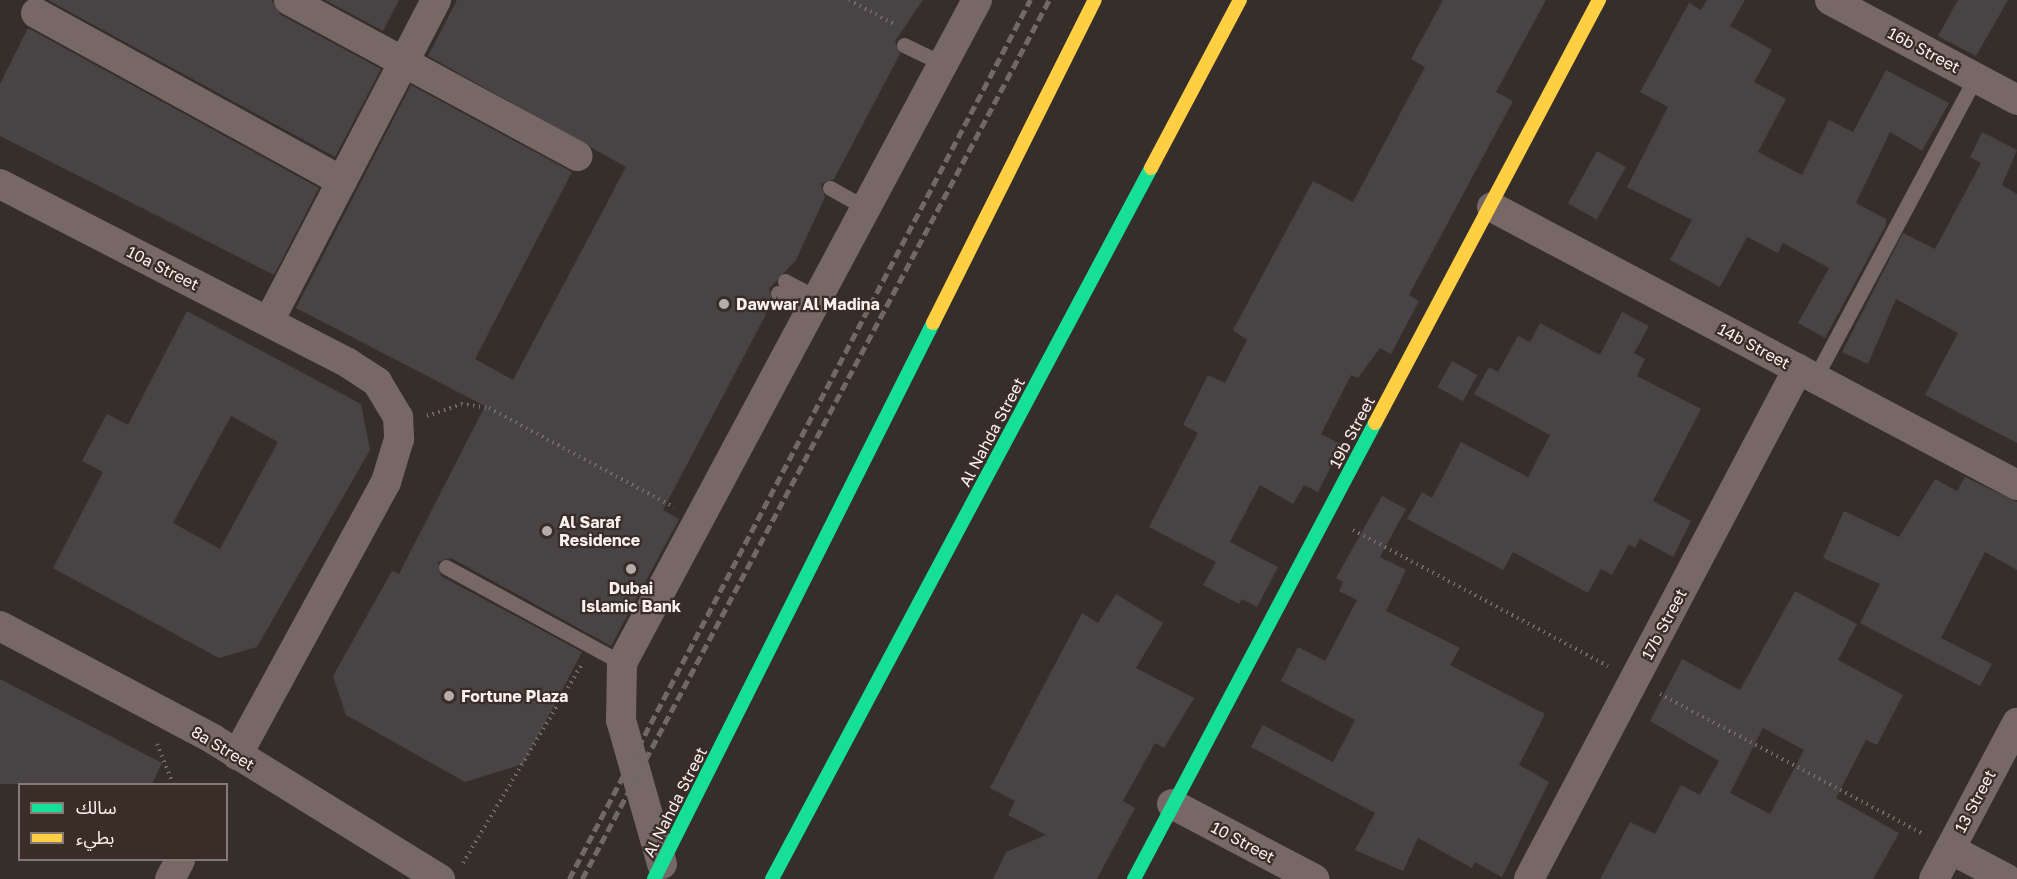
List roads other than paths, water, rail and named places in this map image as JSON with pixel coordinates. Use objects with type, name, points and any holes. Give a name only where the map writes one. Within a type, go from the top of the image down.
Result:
[{"type":"main road","name":"Al Nahda Street","points":[[658,872],[1095,0]]},
{"type":"main road","name":"Al Nahda Street","points":[[772,879],[1240,0]]},
{"type":"main road","name":"19b Street","points":[[1134,879],[1492,207],[1599,0]]},
{"type":"street","points":[[289,0],[578,156]]},
{"type":"street","points":[[269,321],[436,0]]},
{"type":"street","points":[[658,872],[621,720],[622,663],[977,0]]},
{"type":"street","name":"16b Street","points":[[1830,0],[2017,100]]},
{"type":"street","points":[[36,13],[342,181]]},
{"type":"street","name":"10a Street","points":[[0,184],[327,351],[376,381],[390,398],[399,439],[386,482]]},
{"type":"street","name":"14b Street","points":[[1492,207],[2017,485]]},
{"type":"street","name":"10a Street","points":[[237,755],[386,482],[411,447],[415,426],[412,404],[389,368],[327,351]]},
{"type":"street","name":"17b Street","points":[[1530,879],[1807,374]]},
{"type":"street","name":"8a Street","points":[[0,626],[450,874]]},
{"type":"street","name":"13 Street","points":[[1934,879],[2017,723]]},
{"type":"street","name":"10 Street","points":[[1172,804],[1314,879]]},
{"type":"street","points":[[1950,849],[2007,879]]},
{"type":"street","points":[[170,879],[179,861]]},
{"type":"lane","points":[[904,45],[943,63]]},
{"type":"lane","points":[[1807,374],[1975,78]]},
{"type":"lane","points":[[830,188],[866,208]]},
{"type":"lane","points":[[781,287],[814,304]]},
{"type":"lane","points":[[446,567],[622,663]]},
{"type":"railway","points":[[569,879],[1030,0]]},
{"type":"railway","points":[[582,879],[1049,0]]},
{"type":"place","name":"Dawwar Al Madina","points":[[724,304]]},
{"type":"place","name":"Al Saraf Residence","points":[[547,531]]},
{"type":"place","name":"Dubai Islamic Bank","points":[[631,569]]},
{"type":"place","name":"Fortune Plaza","points":[[449,696]]}]
